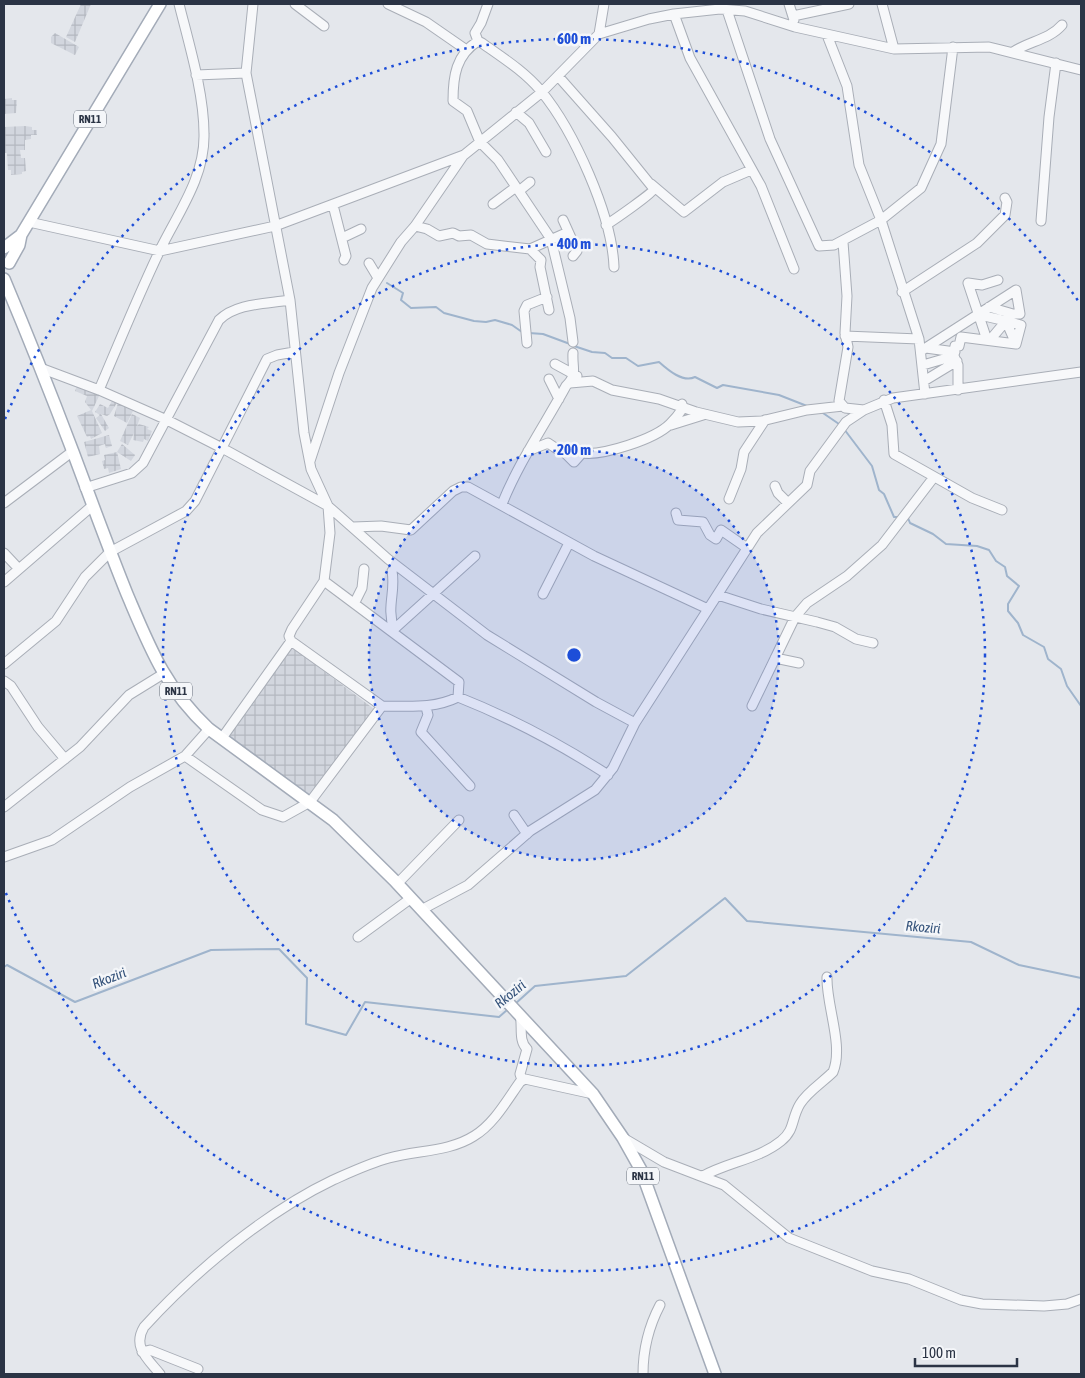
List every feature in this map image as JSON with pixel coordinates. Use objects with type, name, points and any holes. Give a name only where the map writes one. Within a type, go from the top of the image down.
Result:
[{"type":"main road","name":"RN11","points":[[160,4],[21,235],[19,245],[6,259],[9,268],[4,277],[42,370],[92,506],[150,651],[163,674],[197,718],[209,729],[333,820],[518,1011],[593,1094],[623,1138],[641,1170],[715,1374]]},
{"type":"main road","name":"RN11","points":[[4,248],[21,235]]},
{"type":"street","points":[[99,390],[160,251],[189,197],[200,164],[204,133],[196,75],[179,4]]},
{"type":"street","points":[[252,4],[246,73],[290,300],[294,352],[304,432],[311,469],[328,506],[330,533],[324,581],[292,629],[289,636],[291,641],[382,706],[426,707],[444,704],[458,698],[500,714],[549,739],[608,775]]},
{"type":"street","points":[[295,4],[324,26]]},
{"type":"street","points":[[388,4],[426,22],[465,49]]},
{"type":"street","points":[[488,4],[475,33],[478,42],[516,66],[542,92],[580,153],[606,225],[614,252],[614,267]]},
{"type":"street","points":[[599,34],[604,4]]},
{"type":"street","points":[[789,4],[795,27]]},
{"type":"street","points":[[793,16],[849,4]]},
{"type":"street","points":[[882,4],[894,49]]},
{"type":"street","points":[[721,8],[770,139],[818,246],[843,242],[881,220],[921,188],[941,144],[953,47]]},
{"type":"street","points":[[310,460],[339,373],[378,278],[401,242],[415,226],[464,155],[542,92],[599,34],[649,19],[721,8],[745,11],[795,27],[827,35],[835,34],[894,49],[989,47],[1081,70],[1081,78]]},
{"type":"street","points":[[674,14],[690,58],[761,186],[794,269]]},
{"type":"street","points":[[1012,52],[1024,45],[1054,35],[1062,25]]},
{"type":"street","points":[[827,35],[847,86],[859,165],[881,220],[902,292],[924,350],[925,394]]},
{"type":"street","points":[[478,42],[465,49],[458,62],[453,86],[453,100],[467,111],[480,142],[498,160],[550,239],[570,318],[573,342]]},
{"type":"street","points":[[1041,221],[1048,116],[1056,63]]},
{"type":"street","points":[[196,75],[246,73]]},
{"type":"street","points":[[558,76],[651,184],[684,212],[724,182],[751,170]]},
{"type":"street","points":[[516,112],[529,123],[546,152]]},
{"type":"street","points":[[29,222],[160,251],[275,226],[464,155]]},
{"type":"street","points":[[494,204],[530,182]]},
{"type":"street","points":[[606,225],[636,202],[650,195],[654,189],[651,184]]},
{"type":"street","points":[[902,292],[977,243],[1005,215],[1007,202],[1004,198]]},
{"type":"street","points":[[333,204],[346,256],[344,260]]},
{"type":"street","points":[[563,220],[576,251],[573,256]]},
{"type":"street","points":[[415,226],[428,229],[438,236],[471,235],[487,244],[530,249],[539,256],[549,310]]},
{"type":"street","points":[[342,238],[361,229]]},
{"type":"street","points":[[530,249],[568,232]]},
{"type":"street","points":[[843,242],[847,296],[845,336],[848,347],[839,401],[843,406]]},
{"type":"street","points":[[368,263],[378,278]]},
{"type":"street","points":[[989,340],[980,305],[968,283],[982,285],[998,280]]},
{"type":"street","points":[[527,343],[524,311],[527,305],[547,298]]},
{"type":"street","points":[[86,488],[132,473],[138,468],[167,420],[218,320],[226,313],[238,308],[290,300]]},
{"type":"street","points":[[980,305],[1006,321],[1021,325],[1016,344]]},
{"type":"street","points":[[924,350],[945,336],[980,305]]},
{"type":"street","points":[[989,340],[1006,321]]},
{"type":"street","points":[[1002,342],[1006,321]]},
{"type":"street","points":[[1006,321],[1016,344]]},
{"type":"street","points":[[845,336],[919,340]]},
{"type":"street","points":[[945,336],[956,352],[958,390]]},
{"type":"street","points":[[924,381],[956,352],[962,338],[1016,344]]},
{"type":"street","points":[[924,350],[956,352]]},
{"type":"street","points":[[4,664],[56,621],[85,577],[110,552],[186,511],[195,501],[268,359],[277,355],[294,352]]},
{"type":"street","points":[[923,365],[956,352]]},
{"type":"street","points":[[502,504],[512,477],[575,374],[572,353]]},
{"type":"street","points":[[555,364],[575,374],[582,382]]},
{"type":"street","points":[[42,370],[99,390],[167,420],[328,506],[388,559],[487,634],[596,702],[635,723]]},
{"type":"street","points":[[421,910],[468,886],[527,834],[595,790],[608,775],[635,723],[757,533],[807,485],[810,471],[839,429],[849,419],[884,400],[1081,372]]},
{"type":"street","points":[[549,378],[559,399]]},
{"type":"street","points":[[570,383],[593,381],[612,390],[659,399],[682,405],[701,413],[738,422],[765,420],[807,410],[830,407],[843,406],[864,410]]},
{"type":"street","points":[[884,400],[892,425],[894,454],[981,503],[1002,510]]},
{"type":"street","points":[[669,425],[682,405]]},
{"type":"street","points":[[830,407],[849,419]]},
{"type":"street","points":[[539,433],[548,443],[560,451],[562,450],[574,462],[582,453],[595,453],[634,443],[669,425],[701,413]]},
{"type":"street","points":[[729,499],[741,469],[744,452],[765,420]]},
{"type":"street","points":[[528,451],[548,443]]},
{"type":"street","points":[[4,503],[73,451]]},
{"type":"street","points":[[752,706],[794,617],[807,603],[847,576],[882,545],[934,477]]},
{"type":"street","points":[[775,486],[788,503]]},
{"type":"street","points":[[353,527],[381,526],[411,530],[453,491],[461,487],[468,487],[570,543],[708,609]]},
{"type":"street","points":[[4,582],[92,506]]},
{"type":"street","points":[[676,513],[678,520],[703,522],[710,535],[716,540],[721,530],[747,548]]},
{"type":"street","points":[[543,594],[570,543]]},
{"type":"street","points":[[4,553],[19,569]]},
{"type":"street","points":[[393,630],[475,556]]},
{"type":"street","points":[[354,602],[362,588],[364,570]]},
{"type":"street","points":[[392,571],[393,580],[390,599],[393,630]]},
{"type":"street","points":[[324,581],[393,630],[459,682],[458,698]]},
{"type":"street","points":[[718,595],[761,609],[835,627],[856,638],[872,643]]},
{"type":"street","points":[[222,738],[291,641]]},
{"type":"street","points":[[775,658],[799,663]]},
{"type":"street","points":[[4,807],[95,733],[129,694],[163,674]]},
{"type":"street","points":[[4,681],[10,686],[38,727],[65,759]]},
{"type":"street","points":[[185,756],[262,810],[276,816],[290,815],[310,802],[382,706]]},
{"type":"street","points":[[426,707],[428,715],[421,732],[470,786]]},
{"type":"street","points":[[4,857],[52,840],[130,788],[185,756],[209,729]]},
{"type":"street","points":[[514,815],[527,834]]},
{"type":"street","points":[[397,884],[459,820]]},
{"type":"street","points":[[358,937],[410,899]]},
{"type":"street","points":[[703,1176],[718,1168],[748,1158],[782,1140],[792,1130],[794,1118],[803,1100],[833,1072],[836,1066],[834,1033],[827,977]]},
{"type":"street","points":[[518,1011],[522,1023],[522,1044],[527,1049],[520,1074],[522,1080]]},
{"type":"street","points":[[522,1080],[593,1094]]},
{"type":"street","points":[[160,1374],[142,1352],[139,1339],[144,1327],[203,1270],[249,1234],[322,1186],[358,1169],[390,1158],[462,1143],[474,1136],[488,1125],[522,1080]]},
{"type":"street","points":[[623,1138],[664,1162],[730,1188],[789,1238],[872,1271],[917,1281],[961,1300],[982,1304],[1044,1306],[1067,1304],[1081,1299]]},
{"type":"street","points":[[642,1374],[644,1354],[650,1330],[660,1305]]},
{"type":"street","points":[[142,1352],[150,1350],[198,1369]]},
{"type":"shaded area","points":[[81,4],[91,4],[75,42],[66,37]]},
{"type":"shaded area","points":[[55,33],[79,47],[75,55],[51,43],[51,37]]},
{"type":"shaded area","points":[[12,98],[12,100],[17,100],[16,113],[4,114],[4,99]]},
{"type":"shaded area","points":[[4,127],[32,127],[32,130],[37,130],[37,135],[31,135],[31,139],[25,140],[25,150],[20,150],[21,158],[25,158],[26,171],[22,172],[22,174],[11,175],[11,170],[8,170],[7,153],[4,153]]},
{"type":"shaded area","points":[[78,384],[100,394],[92,411],[102,433],[91,439],[90,436],[87,437],[77,416],[91,410],[85,402],[87,396],[75,391]]},
{"type":"shaded area","points":[[113,399],[118,401],[110,414],[107,416],[101,414],[109,428],[105,431],[96,418],[100,415],[95,412],[100,404],[108,408]]},
{"type":"shaded area","points":[[118,403],[133,411],[127,423],[114,416]]},
{"type":"shaded area","points":[[132,414],[140,418],[137,426],[139,424],[149,427],[147,429],[152,431],[148,441],[144,439],[143,442],[133,440],[134,433],[128,445],[120,441]]},
{"type":"shaded area","points":[[109,435],[112,446],[106,448],[105,444],[99,446],[100,454],[88,457],[84,442]]},
{"type":"shaded area","points":[[122,444],[135,455],[131,461],[117,452]]},
{"type":"shaded area","points":[[117,452],[121,469],[109,473],[108,468],[104,469],[102,461],[105,460],[104,455]]},
{"type":"shaded area","points":[[292,647],[374,709],[309,799],[225,738]]},
{"type":"waterway","points":[[387,283],[403,293],[401,300],[411,308],[436,307],[444,313],[474,321],[486,322],[495,320],[512,325],[522,332]]},
{"type":"waterway","points":[[529,333],[543,334],[570,344]]},
{"type":"waterway","points":[[574,346],[592,352],[605,353],[612,358],[626,358],[638,366],[659,362],[671,372],[681,377],[695,377],[717,388],[723,385],[779,395],[807,406]]},
{"type":"waterway","points":[[820,411],[839,424]]},
{"type":"waterway","points":[[844,429],[872,466],[879,490],[884,494],[894,517],[899,517]]},
{"type":"waterway","points":[[908,518],[910,523],[933,534],[946,544],[977,546],[989,550],[996,561],[1005,567],[1007,576],[1019,586],[1008,604],[1008,611],[1018,623],[1023,635],[1044,647],[1048,659],[1061,669],[1067,686],[1081,706]]},
{"type":"waterway","name":"Rkoziri","points":[[515,1004],[535,986],[626,976],[725,898],[747,921],[971,942],[1019,965],[1081,978]]},
{"type":"waterway","name":"Rkoziri","points":[[4,967],[7,965],[75,1002],[211,950],[279,949],[307,978],[306,1024],[346,1035],[365,1002],[499,1017],[507,1010]]}]
